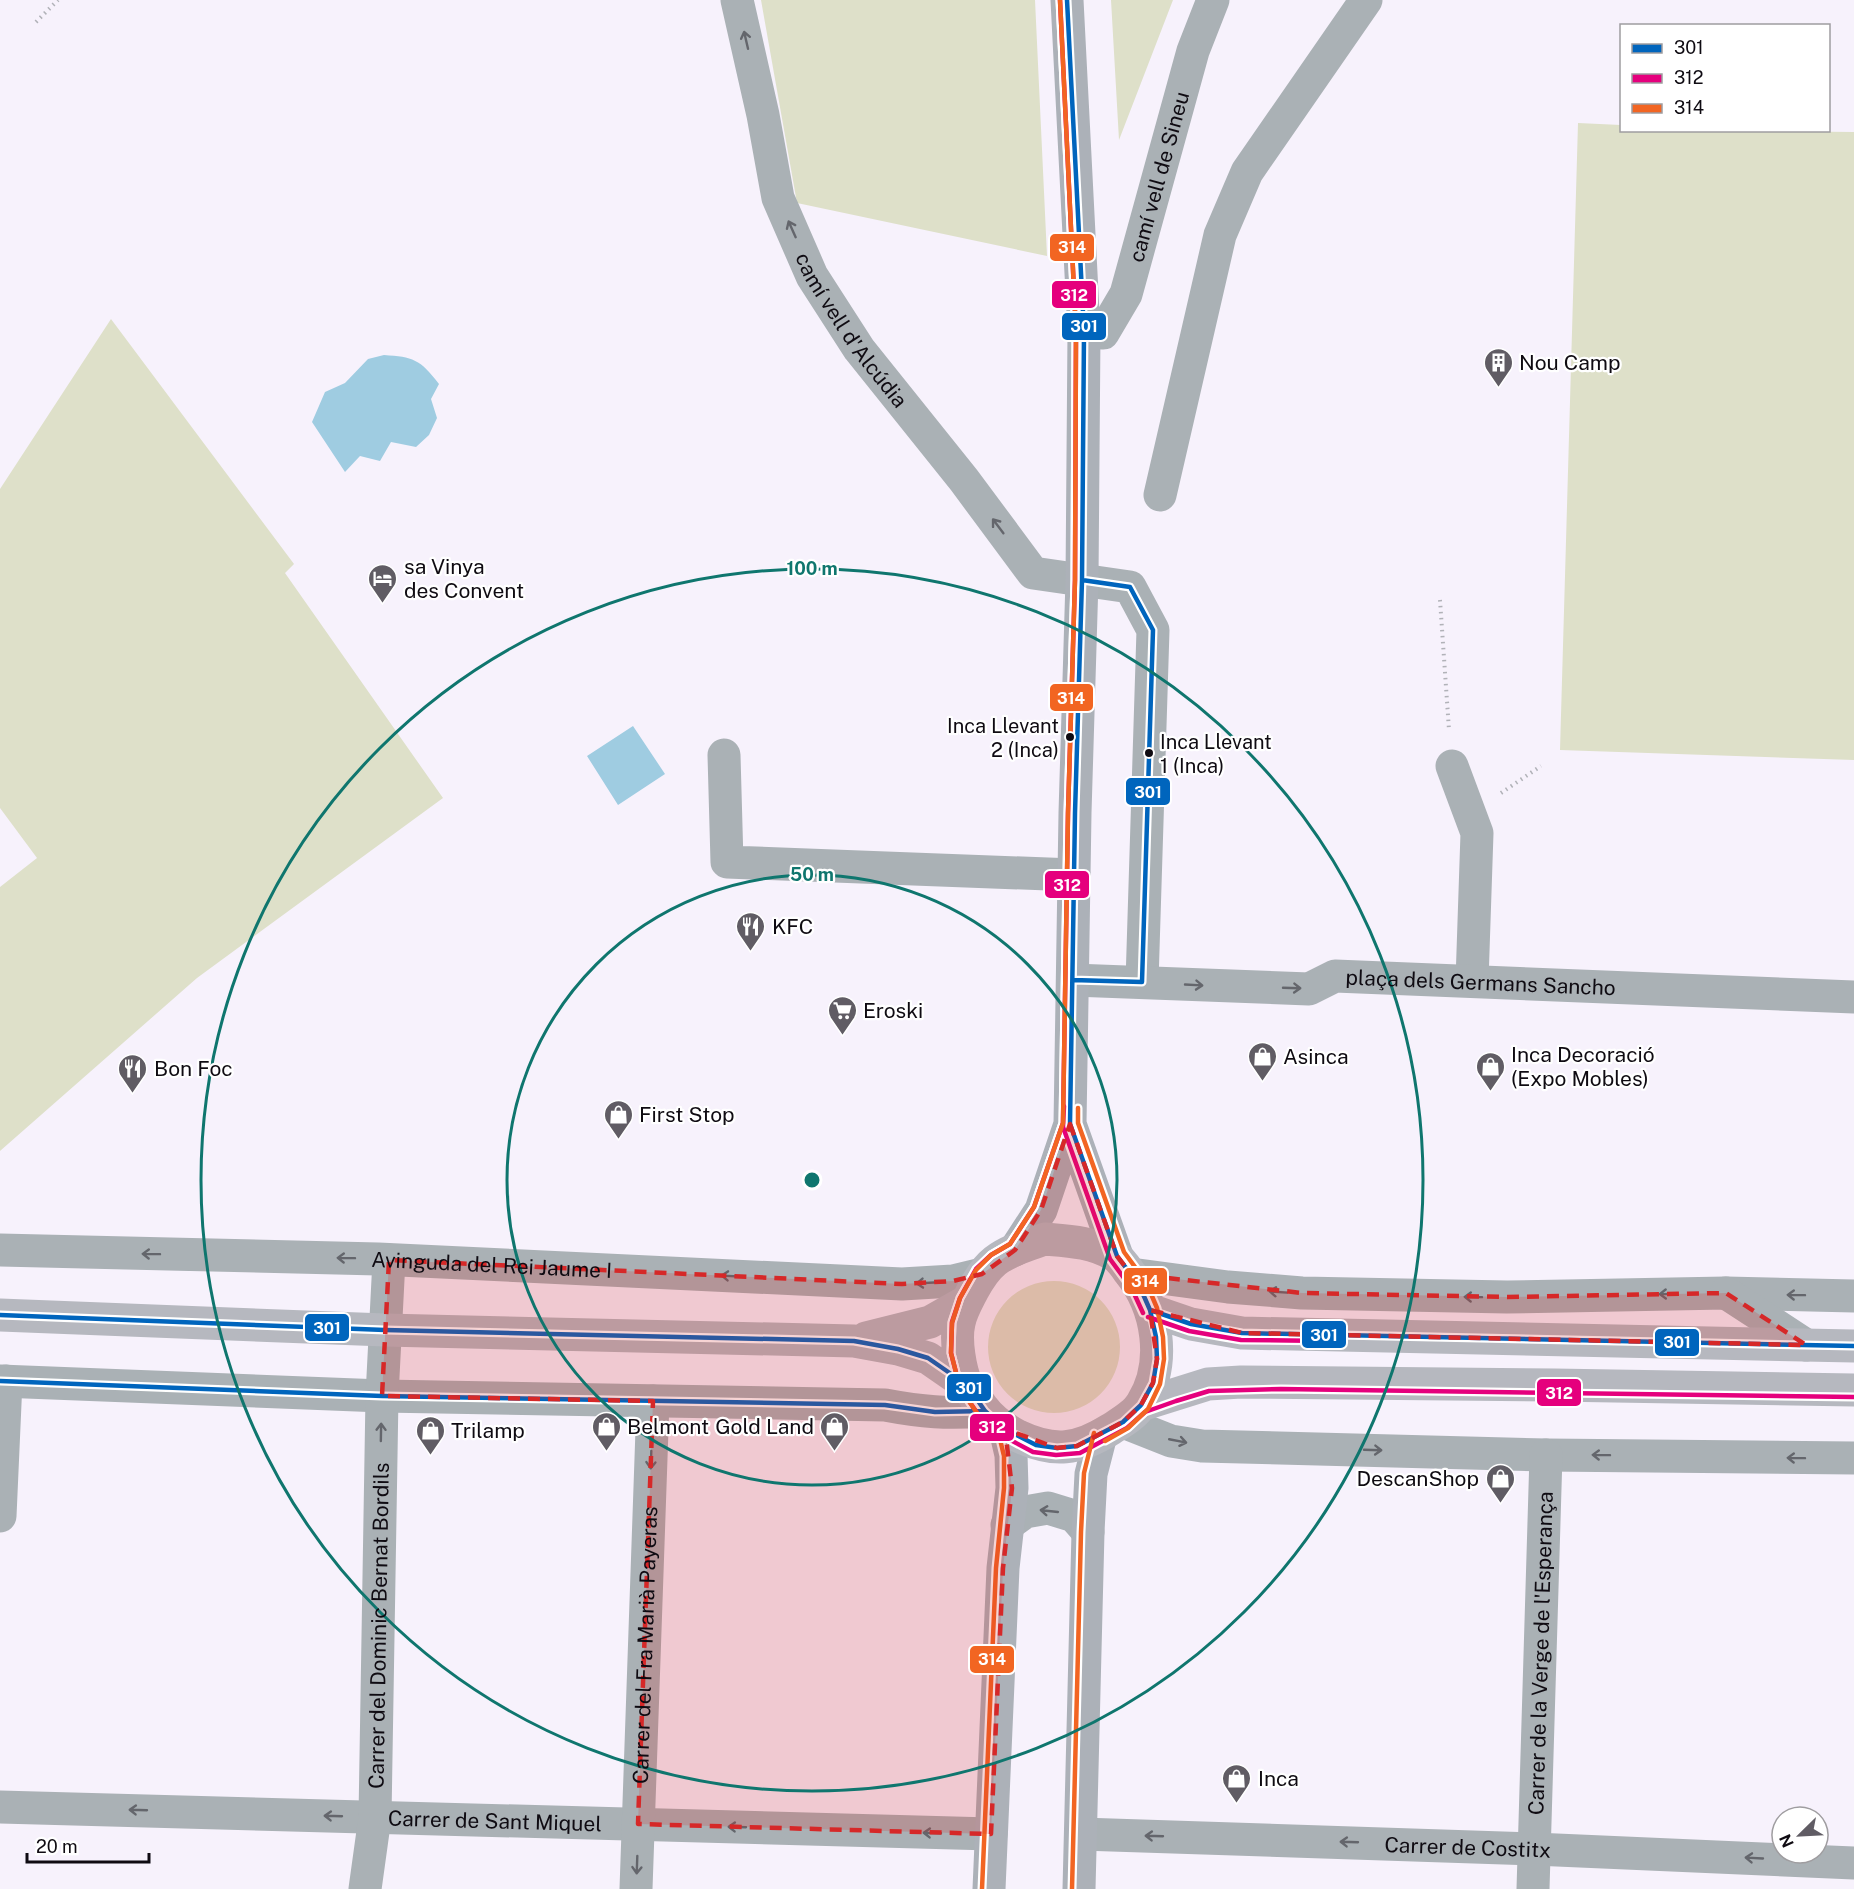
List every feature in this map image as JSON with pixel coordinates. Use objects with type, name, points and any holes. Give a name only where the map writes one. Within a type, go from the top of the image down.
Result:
[{"type":"highway","points":[[986,1408],[958,1352],[959,1323],[975,1288],[995,1261],[1015,1250],[1044,1239],[1073,1240],[1099,1248],[1124,1265],[1139,1285],[1149,1310],[1156,1337],[1157,1359],[1153,1383],[1122,1421]]},
{"type":"highway","points":[[854,1341],[930,1322],[975,1288]]},
{"type":"highway","points":[[1149,1310],[1191,1324],[1242,1333],[1854,1346]]},
{"type":"highway","points":[[0,1315],[385,1330],[854,1341],[898,1349],[928,1358],[986,1408],[1036,1445],[1057,1448],[1077,1446],[1122,1421],[1208,1384],[1281,1381],[1854,1390]]},
{"type":"main road","points":[[1015,1250],[1041,1210],[1070,1124],[1082,580],[1084,332],[1067,0]]},
{"type":"main road","points":[[1070,1124],[1124,1265]]},
{"type":"main road","points":[[986,1408],[1011,1455],[1012,1488],[1003,1568],[988,1889]]},
{"type":"main road","points":[[1079,1889],[1091,1474],[1122,1421]]},
{"type":"street","name":"camí vell d'Alcúdia","points":[[737,0],[763,115],[778,198],[812,276],[859,349],[964,480],[1033,573],[1130,587],[1153,630],[1142,982]]},
{"type":"street","name":"camí vell de Sineu","points":[[1084,332],[1104,333],[1126,294],[1194,51],[1213,0]]},
{"type":"street","points":[[1160,495],[1221,236],[1246,172],[1366,0]]},
{"type":"street","points":[[724,755],[727,862],[1074,875]]},
{"type":"street","points":[[1452,766],[1478,833],[1472,981]]},
{"type":"street","name":"plaça dels Germans Sancho","points":[[1073,980],[1310,989],[1335,976],[1854,997]]},
{"type":"street","name":"Avinguda del Rei Jaume I","points":[[0,1250],[389,1260],[902,1284],[953,1281],[975,1288]]},
{"type":"street","name":"Carrer del Dominic Bernat Bordils","points":[[365,1889],[375,1817],[382,1396],[389,1260]]},
{"type":"street","points":[[1124,1265],[1228,1287],[1302,1293],[1507,1297],[1726,1293],[1854,1296]]},
{"type":"street","points":[[1726,1293],[1806,1345]]},
{"type":"street","points":[[0,1516],[3,1381],[382,1396],[885,1405],[920,1412],[949,1414],[986,1408]]},
{"type":"street","name":"Carrer del Fra Marià Payeras","points":[[636,1889],[653,1401]]},
{"type":"street","points":[[1122,1421],[1171,1441],[1202,1446],[1546,1455],[1854,1458]]},
{"type":"street","name":"Carrer de la Verge de l'Esperança","points":[[1533,1889],[1546,1455]]},
{"type":"street","points":[[1007,1525],[1025,1512],[1048,1508],[1074,1516],[1088,1532]]},
{"type":"street","name":"Carrer de Sant Miquel","points":[[0,1807],[991,1834]]},
{"type":"street","name":"Carrer de Costitx","points":[[1081,1834],[1534,1849],[1854,1863]]},
{"type":"path","points":[[36,22],[58,0]]},
{"type":"path","points":[[1440,600],[1452,766]]},
{"type":"highlighted area","points":[[1070,1124],[1117,1256],[1131,1274],[1302,1293],[1507,1297],[1726,1293],[1806,1345],[1242,1333],[1150,1310],[1157,1359],[1153,1383],[1141,1405],[1123,1422],[1077,1446],[1057,1448],[1005,1429],[1012,1488],[1003,1568],[991,1834],[638,1824],[653,1401],[382,1396],[389,1260],[902,1284],[953,1281],[982,1274],[1015,1250],[1041,1210]]},
{"type":"green space","points":[[761,0],[1035,0],[1047,256],[797,203]]},
{"type":"green space","points":[[1111,0],[1173,0],[1119,140]]},
{"type":"green space","points":[[1578,123],[1620,125],[1620,132],[1854,132],[1854,760],[1560,750]]},
{"type":"green space","points":[[111,319],[294,564],[285,573],[443,798],[197,978],[0,1151],[0,887],[37,858],[0,808],[0,489]]},
{"type":"green space","points":[[1054,1281],[1079,1286],[1101,1300],[1115,1322],[1120,1347],[1115,1372],[1101,1394],[1079,1408],[1054,1413],[1029,1408],[1007,1394],[993,1372],[988,1347],[993,1322],[1007,1300],[1029,1286]]},
{"type":"water","points":[[384,355],[409,358],[421,364],[439,384],[431,399],[437,418],[429,435],[416,447],[391,442],[380,461],[360,456],[345,472],[312,422],[325,392],[345,383],[368,359]]},
{"type":"water","points":[[633,726],[665,774],[618,805],[587,756]]},
{"type":"transit line","name":"312","points":[[1060,0],[1076,332],[1075,580],[1068,813],[1063,1123],[1034,1207],[1010,1244],[991,1255],[976,1269],[960,1298],[952,1322],[951,1353],[960,1388],[980,1417],[1001,1435],[1033,1452],[1056,1455],[1080,1453],[1127,1428],[1145,1412],[1209,1391],[1281,1389],[1854,1397]]},
{"type":"transit line","name":"314","points":[[1000,1435],[979,1416],[960,1388],[951,1353],[952,1323],[960,1298],[976,1270],[991,1255],[1010,1244],[1034,1207],[1063,1123],[1068,813],[1075,580],[1076,332],[1060,0]]},
{"type":"transit line","name":"301","points":[[0,1315],[385,1330],[854,1341],[898,1349],[928,1358],[967,1385],[985,1411],[1005,1429],[1036,1445],[1057,1448],[1077,1446],[1123,1422],[1141,1405],[1153,1383],[1157,1359],[1156,1337],[1150,1310],[1139,1285],[1117,1256],[1070,1124],[1075,813],[1082,580],[1084,332],[1067,0]]},
{"type":"transit line","name":"301","points":[[1073,980],[1142,982],[1153,630],[1130,587],[1082,580]]},
{"type":"transit line","name":"312","points":[[1064,1106],[1063,1127],[1110,1259],[1132,1289],[1143,1313]]},
{"type":"transit line","name":"314","points":[[1078,1108],[1078,1123],[1124,1252],[1146,1282],[1157,1308],[1163,1337],[1164,1359],[1160,1384],[1148,1409],[1128,1428],[1105,1441]]},
{"type":"transit line","name":"301","points":[[1150,1310],[1191,1324],[1242,1333],[1854,1346]]},
{"type":"transit line","name":"312","points":[[1148,1317],[1189,1331],[1241,1340],[1327,1341]]},
{"type":"transit line","name":"301","points":[[0,1381],[382,1396],[885,1405],[935,1412],[985,1411]]},
{"type":"transit line","name":"314","points":[[982,1889],[996,1568],[1004,1488],[1004,1456],[998,1431]]},
{"type":"transit line","name":"314","points":[[1072,1889],[1081,1532],[1084,1473],[1094,1433]]},
{"type":"place","name":"Nou Camp","points":[[1498,388]]},
{"type":"place","name":"sa Vinya des Convent","points":[[383,604]]},
{"type":"place","name":"Inca Llevant 2 (Inca)","points":[[1070,737]]},
{"type":"place","name":"Inca Llevant 1 (Inca)","points":[[1149,753]]},
{"type":"place","name":"KFC","points":[[751,952]]},
{"type":"place","name":"Eroski","points":[[842,1036]]},
{"type":"place","name":"Asinca","points":[[1262,1082]]},
{"type":"place","name":"Inca Decoració (Expo Mobles)","points":[[1490,1092]]},
{"type":"place","name":"Bon Foc","points":[[133,1094]]},
{"type":"place","name":"First Stop","points":[[618,1140]]},
{"type":"place","name":"Belmont","points":[[606,1452]]},
{"type":"place","name":"Gold Land","points":[[835,1452]]},
{"type":"place","name":"Trilamp","points":[[430,1456]]},
{"type":"place","name":"DescanShop","points":[[1500,1504]]},
{"type":"place","name":"Inca","points":[[1237,1804]]}]
